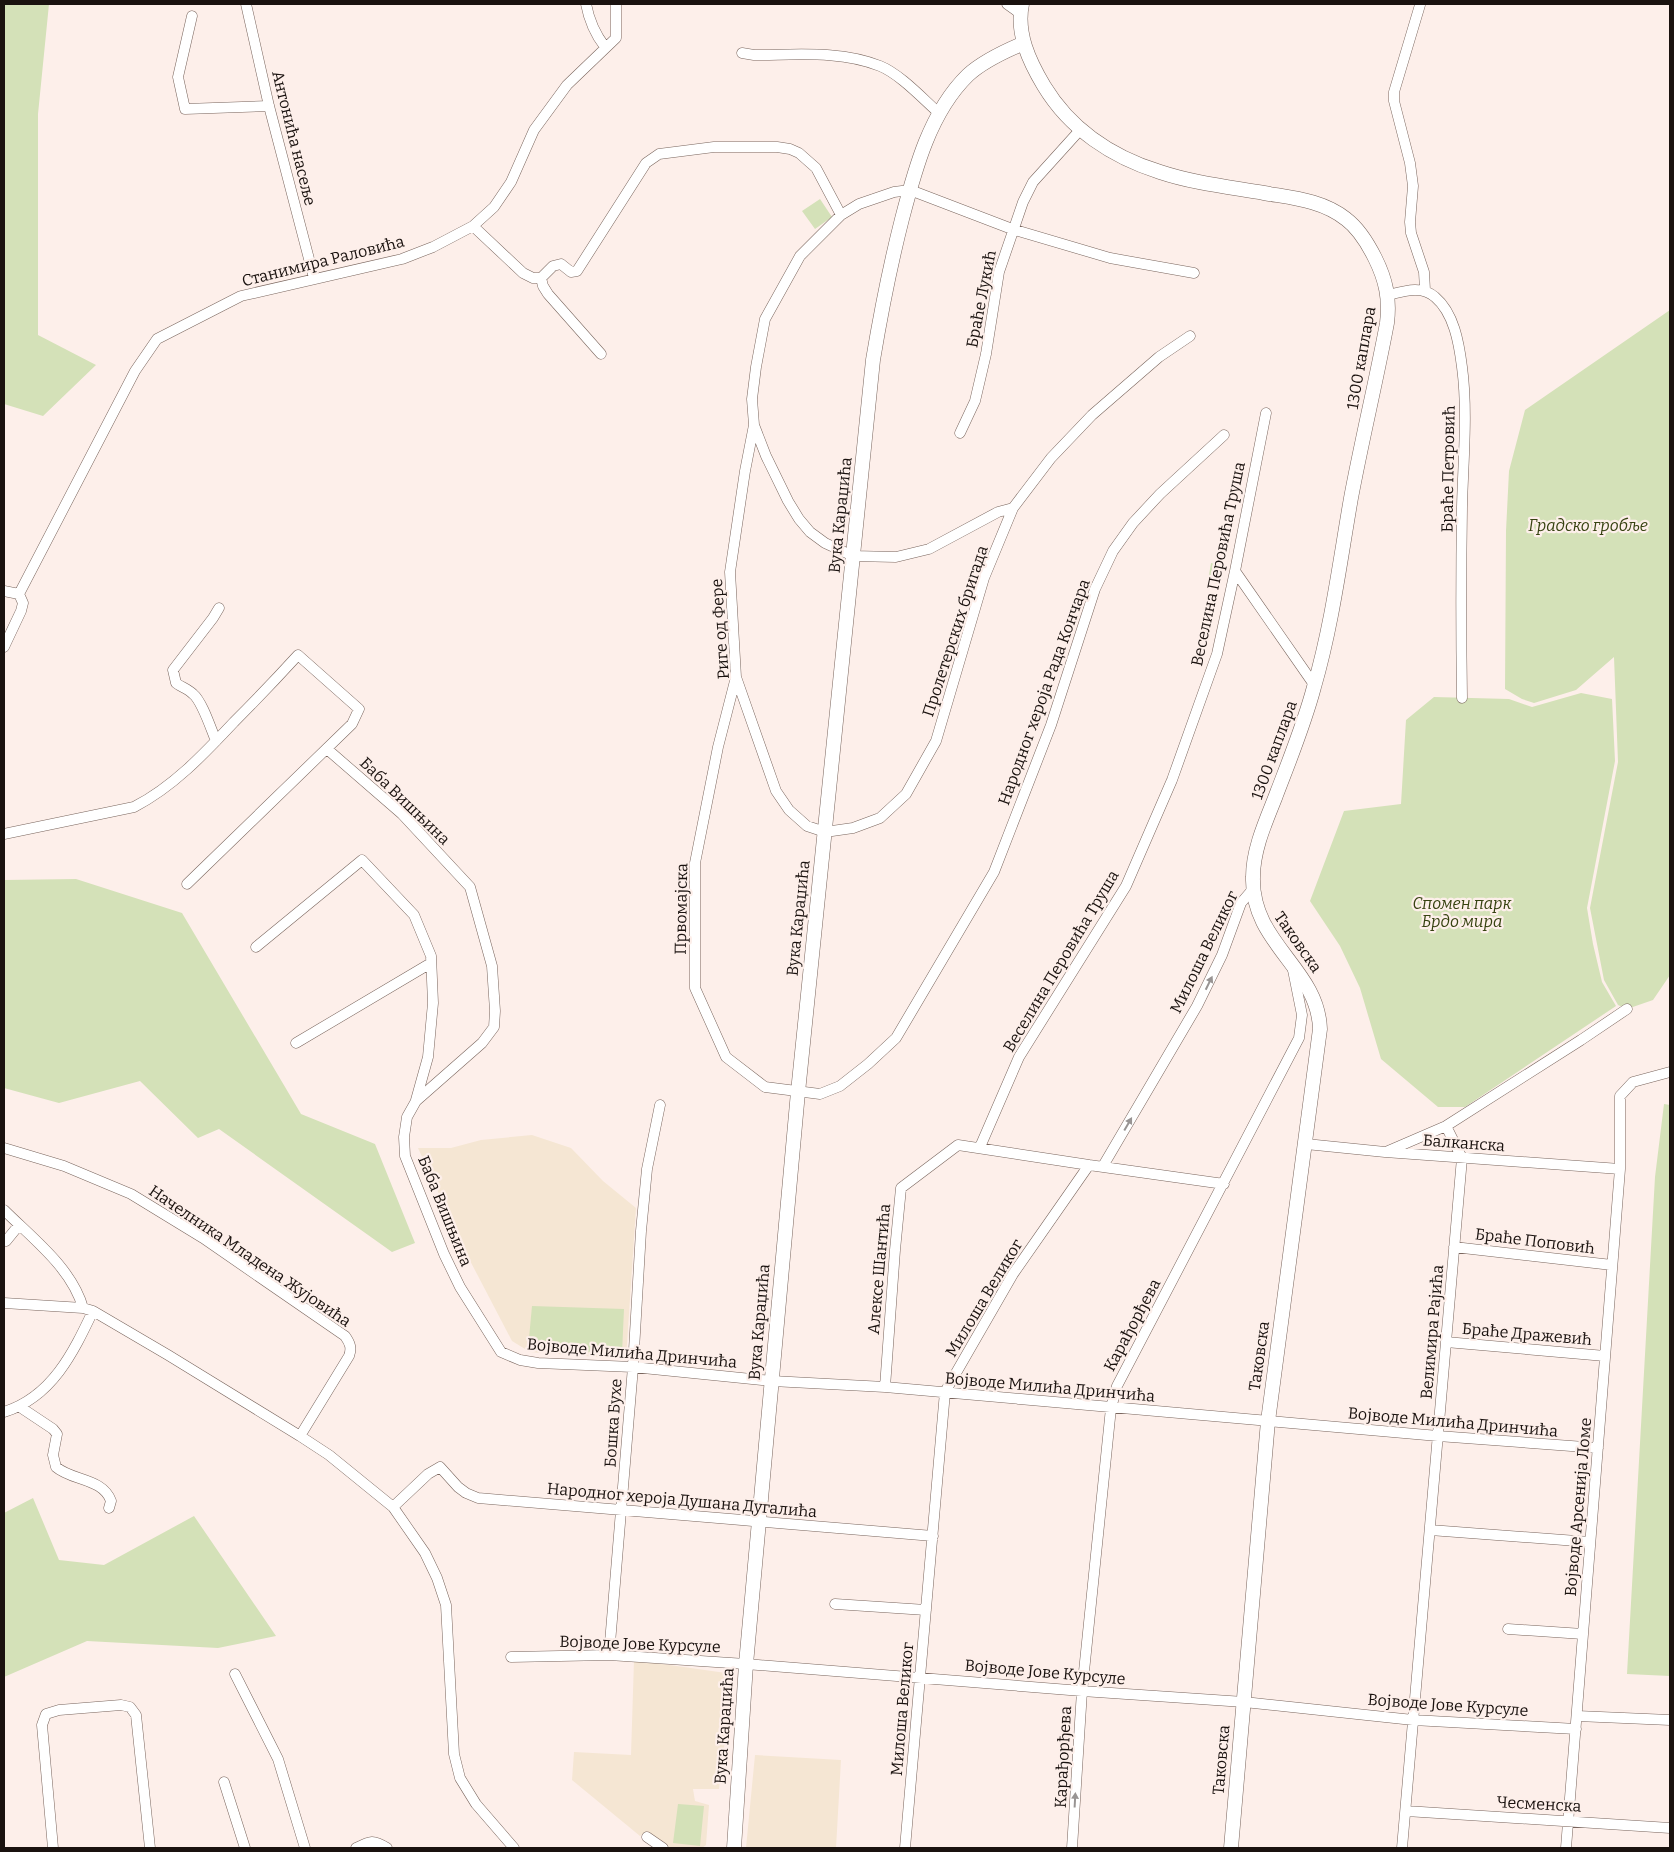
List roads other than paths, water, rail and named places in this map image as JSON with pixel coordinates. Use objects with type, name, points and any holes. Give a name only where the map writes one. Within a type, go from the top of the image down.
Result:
[{"type":"street","name":"Антонића насеље","points":[[246,4],[269,106],[314,278]]},
{"type":"street","points":[[586,4],[587,13],[596,35],[605,47]]},
{"type":"street","name":"Станимира Раловића","points":[[19,594],[135,371],[157,339],[241,296],[402,259],[433,248],[473,226],[494,208],[511,182],[534,130],[567,85],[616,38],[616,4]]},
{"type":"street","points":[[1007,4],[1021,9]]},
{"type":"street","points":[[1388,295],[1414,289],[1425,290],[1424,272],[1410,233],[1413,186],[1410,163],[1394,101],[1394,92],[1420,5]]},
{"type":"street","name":"1300 каплара","points":[[1021,9],[1024,43],[1035,69],[1064,115],[1080,130],[1125,158],[1159,172],[1200,182],[1306,201],[1327,208],[1346,219],[1366,242],[1380,268],[1388,295],[1385,334],[1315,686],[1258,845],[1254,866],[1253,889]]},
{"type":"street","points":[[192,16],[178,77],[185,109],[269,106]]},
{"type":"street","name":"Вука Караџића","points":[[734,1848],[746,1664],[798,1092],[875,351],[887,277],[910,190],[926,140],[956,89],[970,74],[1004,52],[1024,43]]},
{"type":"street","points":[[742,53],[754,55],[843,56],[881,66],[897,77],[940,114]]},
{"type":"street","name":"Браће Лукић","points":[[960,433],[975,401],[986,354],[998,272],[1012,229],[1033,182],[1080,130]]},
{"type":"street","points":[[473,226],[523,273],[534,278],[541,278],[554,266],[561,264],[571,272],[577,271],[646,163],[659,154],[714,147],[777,147],[790,149],[803,156],[816,168],[841,215]]},
{"type":"street","points":[[1013,508],[998,512],[929,549],[896,557],[853,556],[825,543],[810,532],[799,520],[766,456],[754,425],[752,399],[765,319],[800,256],[841,215],[859,204],[894,192],[910,190],[1012,229],[1110,258],[1194,273]]},
{"type":"street","points":[[541,278],[548,294],[601,354]]},
{"type":"street","name":"Браће Петровић","points":[[1425,290],[1438,299],[1450,319],[1457,339],[1463,376],[1462,698]]},
{"type":"street","name":"Пролетерских бригада","points":[[825,832],[852,828],[880,818],[906,794],[936,742],[984,578],[1013,508],[1051,458],[1092,415],[1159,357],[1190,336]]},
{"type":"street","name":"Веселина Перовића Труша","points":[[980,1147],[1019,1056],[1130,877],[1172,780],[1217,654],[1266,413]]},
{"type":"street","name":"Риге од Фере","points":[[754,425],[730,572],[736,677],[776,791],[790,810],[807,826],[825,832]]},
{"type":"street","name":"Народног хероја Рада Кончара","points":[[798,1092],[820,1094],[840,1086],[868,1064],[896,1038],[994,872],[1051,725],[1095,589],[1113,551],[1132,523],[1224,435]]},
{"type":"street","points":[[1235,571],[1315,686]]},
{"type":"street","points":[[4,591],[19,594],[22,603],[21,612],[4,646]]},
{"type":"street","points":[[216,741],[202,705],[194,694],[176,683],[173,670],[219,608]]},
{"type":"street","points":[[4,834],[134,807],[166,788],[216,741],[298,655],[359,709],[352,724],[187,884]]},
{"type":"street","name":"Првомајска","points":[[736,677],[718,747],[695,863],[695,988],[726,1057],[765,1087],[798,1092]]},
{"type":"street","name":"Баба Вишњина","points":[[327,749],[402,814],[470,887],[492,966],[496,1010],[494,1027],[489,1035],[416,1101],[407,1117],[404,1137],[405,1156],[444,1254],[460,1286],[501,1352]]},
{"type":"street","points":[[256,947],[362,860],[414,915],[431,956],[433,1002],[428,1057],[416,1101]]},
{"type":"street","name":"Таковска","points":[[1231,1848],[1268,1421],[1306,1144],[1320,1020],[1312,995],[1260,919],[1254,900],[1253,889]]},
{"type":"street","name":"Милоша Великог","points":[[1103,1166],[1197,1006],[1222,955],[1241,903],[1253,889]]},
{"type":"street","points":[[296,1043],[431,963]]},
{"type":"street","name":"Карађорђева","points":[[1072,1848],[1082,1691],[1111,1408],[1117,1386],[1300,1038],[1302,1015],[1292,966]]},
{"type":"street","points":[[1385,1152],[1446,1126],[1627,1009]]},
{"type":"street","name":"Војводе Арсенија Ломе","points":[[1566,1848],[1620,1169],[1620,1096],[1633,1082],[1670,1072]]},
{"type":"street","name":"Бошка Бухе","points":[[609,1655],[633,1368],[641,1231],[647,1169],[660,1105]]},
{"type":"street","points":[[1446,1126],[1462,1158]]},
{"type":"street","name":"Балканска","points":[[1306,1144],[1385,1152],[1620,1169]]},
{"type":"street","name":"Алексе Шантића","points":[[885,1387],[895,1250],[902,1188],[958,1145],[1089,1165]]},
{"type":"street","name":"Начелника Младена Жујовића","points":[[4,1148],[64,1166],[131,1194],[202,1238],[345,1336],[351,1350],[300,1436]]},
{"type":"street","name":"Велимира Рајића","points":[[1402,1848],[1462,1158]]},
{"type":"street","points":[[1089,1165],[1224,1184]]},
{"type":"street","name":"Милоша Великог","points":[[905,1848],[945,1392],[1013,1274],[1089,1165]]},
{"type":"street","points":[[4,1210],[66,1274],[88,1309]]},
{"type":"street","points":[[6,1242],[19,1225]]},
{"type":"street","name":"Браће Поповић","points":[[1454,1247],[1612,1265]]},
{"type":"street","points":[[4,1304],[88,1309],[168,1355],[300,1436],[329,1455],[393,1507],[426,1553],[446,1605],[454,1754],[460,1778],[476,1804],[514,1848]]},
{"type":"street","points":[[4,1412],[20,1407],[57,1376],[70,1357],[88,1309]]},
{"type":"street","name":"Браће Дражевић","points":[[1446,1342],[1605,1356]]},
{"type":"street","name":"Војводе Милића Дринчића","points":[[501,1352],[520,1360],[538,1363],[633,1368],[772,1381],[885,1387],[1438,1436],[1598,1448]]},
{"type":"street","points":[[20,1407],[53,1429],[57,1434],[53,1455],[56,1467],[106,1491],[111,1501],[109,1508]]},
{"type":"street","name":"Народног хероја Душана Дугалића","points":[[393,1507],[428,1474],[440,1467],[458,1488],[478,1498],[622,1508],[760,1522],[933,1536]]},
{"type":"street","points":[[1430,1530],[1590,1542]]},
{"type":"street","points":[[835,1604],[926,1610]]},
{"type":"street","points":[[1508,1629],[1583,1634]]},
{"type":"street","name":"Војводе Јове Курсуле","points":[[511,1657],[609,1655],[746,1664],[1244,1702],[1413,1720],[1576,1728]]},
{"type":"street","points":[[235,1674],[278,1759],[304,1848]]},
{"type":"street","points":[[53,1848],[42,1724],[46,1714],[60,1710],[122,1704],[130,1707],[136,1715],[150,1848]]},
{"type":"street","points":[[1577,1716],[1670,1720]]},
{"type":"street","points":[[224,1782],[245,1848]]},
{"type":"street","name":"Чесменска","points":[[1406,1811],[1670,1828]]},
{"type":"street","points":[[647,1836],[662,1848]]},
{"type":"street","points":[[356,1848],[368,1842],[376,1842],[387,1848]]},
{"type":"park label","name":"Градско гробље","points":[[1588,525]]},
{"type":"park label","name":"Спомен парк Брдо мира","points":[[1462,912]]}]
